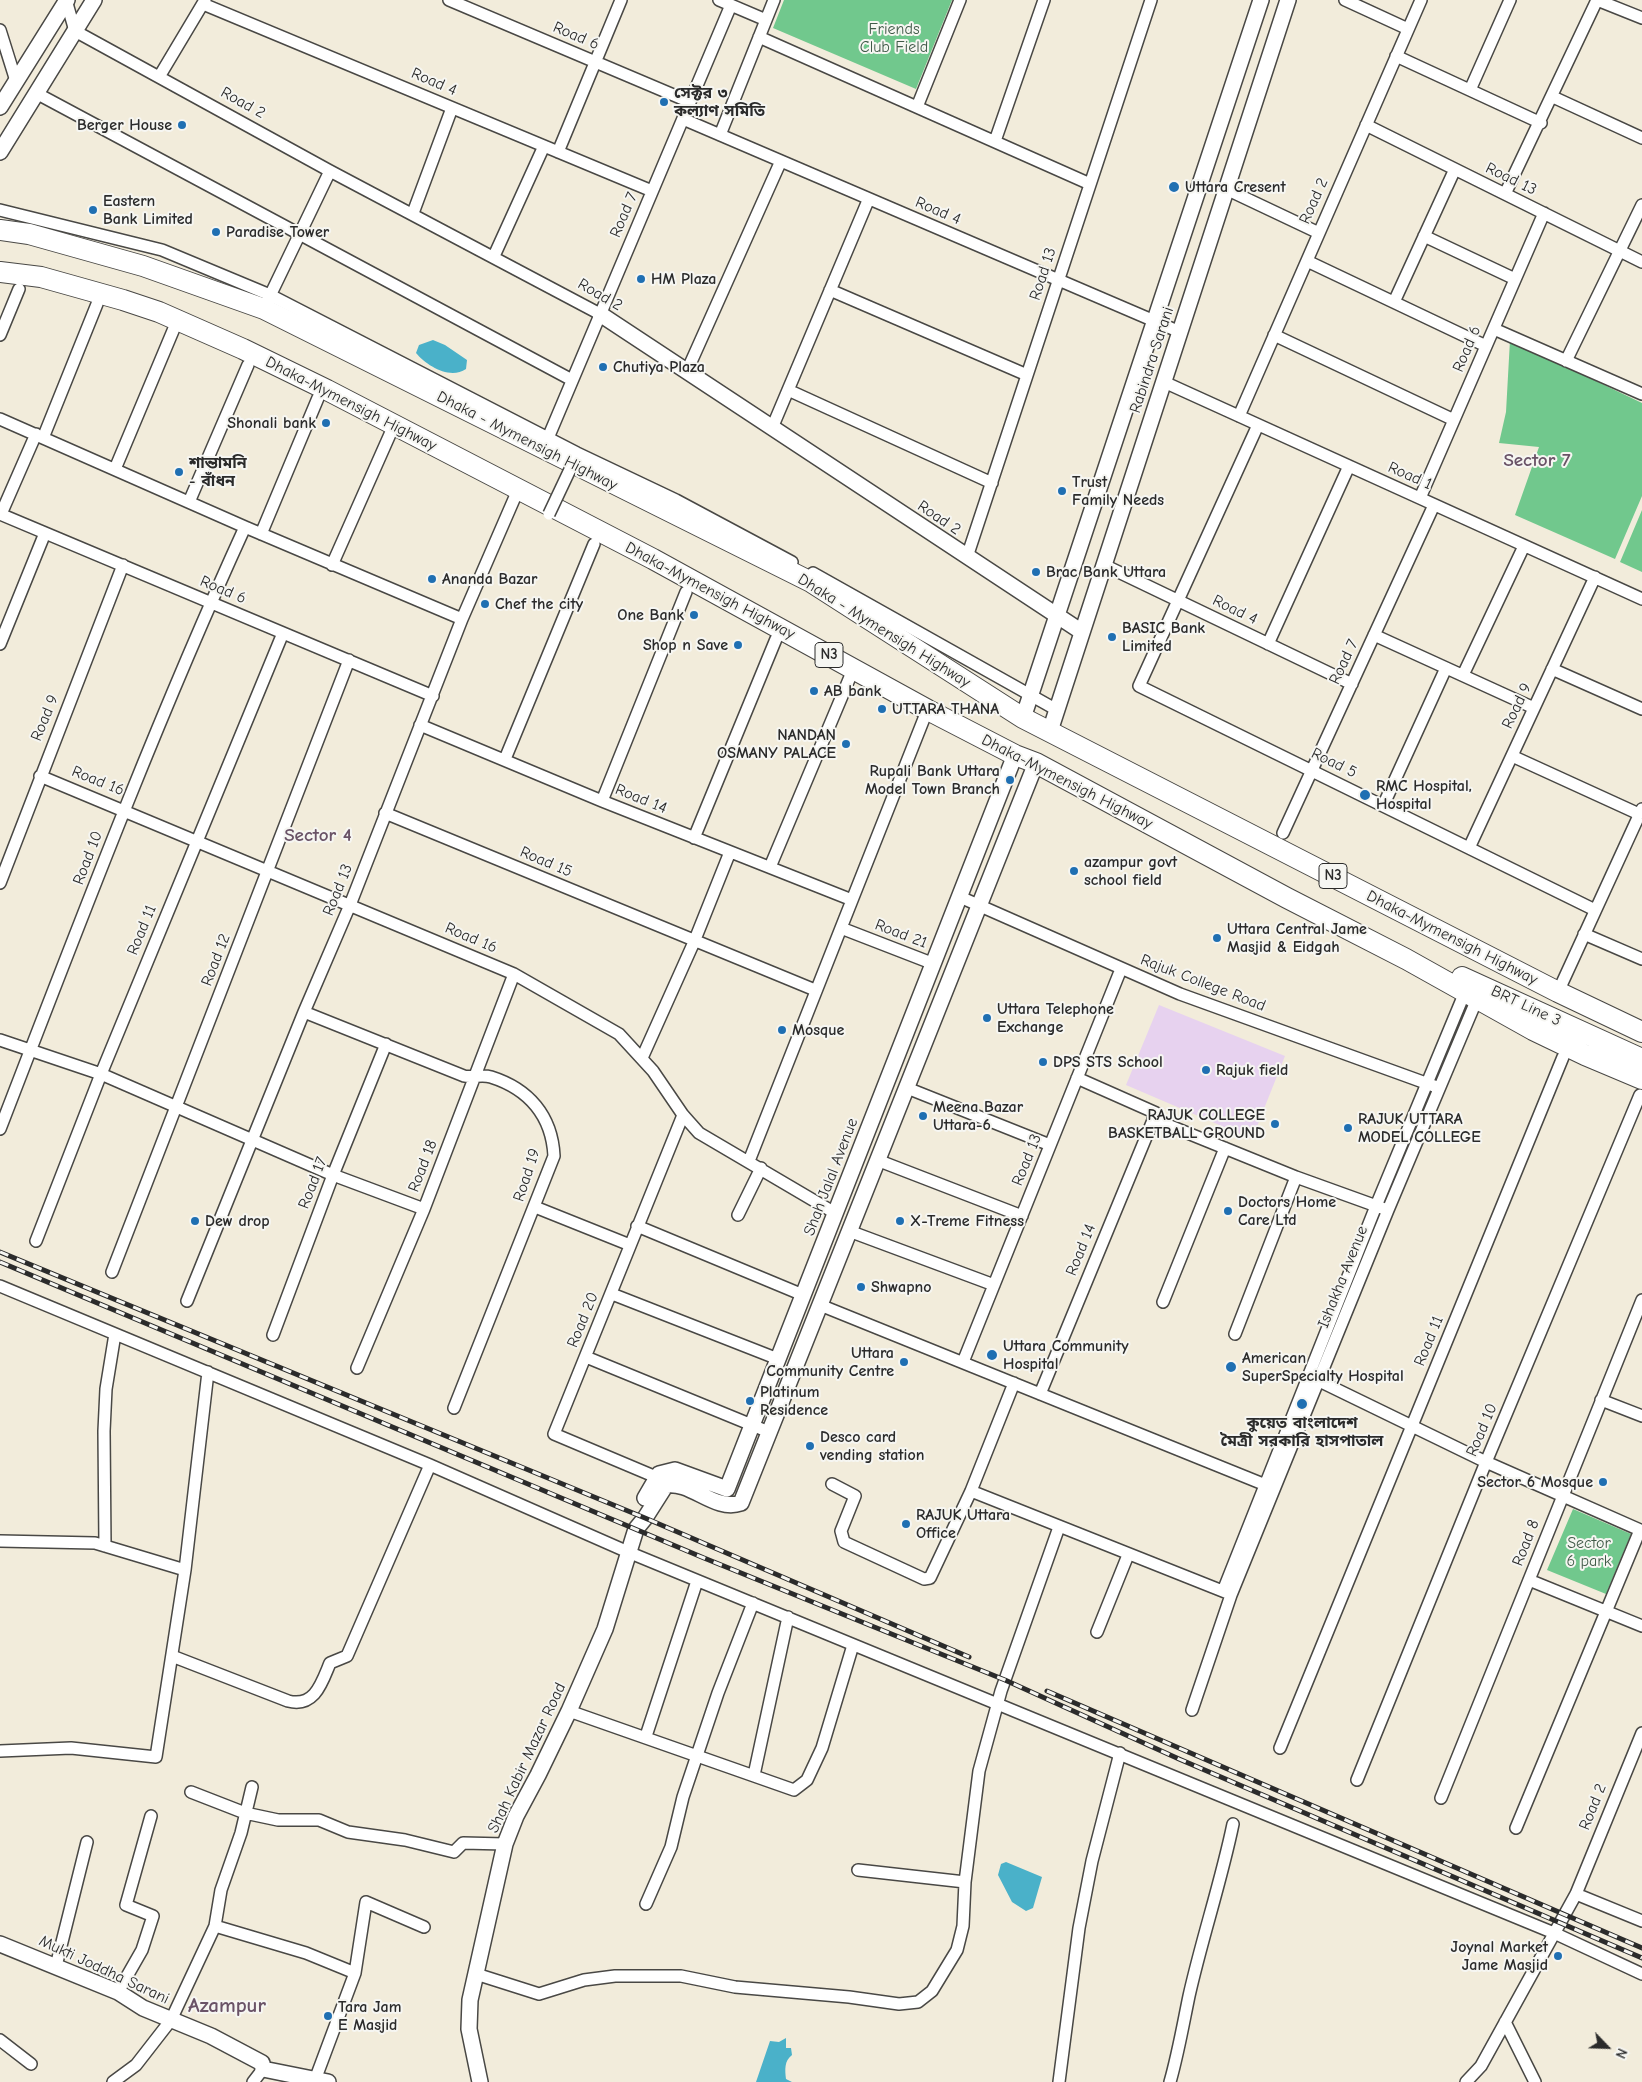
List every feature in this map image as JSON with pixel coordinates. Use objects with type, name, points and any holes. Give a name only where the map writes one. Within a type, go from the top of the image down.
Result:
[{"type":"highway","name":"Dhaka - Mymensigh Highway","points":[[2,231],[29,234],[267,302],[811,582],[910,644],[948,672],[1023,718]]},
{"type":"highway","name":"Dhaka-Mymensigh Highway","points":[[0,272],[41,277],[159,312],[327,390],[653,559],[912,701],[1016,755],[1036,763],[1287,898],[1408,952],[1471,995],[1641,1087]]},
{"type":"highway","name":"Dhaka-Mymensigh Highway","points":[[1023,718],[1558,992],[1642,1032]]},
{"type":"highway","name":"BRT Line 3","points":[[1408,952],[1642,1059]]},
{"type":"street","points":[[0,152],[94,0]]},
{"type":"street","name":"Road 6","points":[[449,0],[690,102]]},
{"type":"street","points":[[558,152],[621,0]]},
{"type":"street","points":[[718,0],[766,20]]},
{"type":"street","points":[[720,135],[774,0]]},
{"type":"street","points":[[917,107],[960,0]]},
{"type":"street","points":[[995,141],[1044,0]]},
{"type":"street","name":"Road 13","points":[[967,557],[1151,0]]},
{"type":"street","name":"Rabindra Sarani","points":[[1023,718],[1261,0]]},
{"type":"street","name":"Rabindra Sarani","points":[[1050,732],[1288,0]]},
{"type":"street","points":[[1345,0],[1408,29]]},
{"type":"street","name":"Road 2","points":[[1239,416],[1421,0]]},
{"type":"street","points":[[1470,90],[1510,0]]},
{"type":"street","points":[[1505,194],[1553,97],[1597,0],[1642,18]]},
{"type":"street","points":[[67,1],[75,31]]},
{"type":"street","points":[[0,107],[67,1]]},
{"type":"street","points":[[159,77],[204,2]]},
{"type":"street","name":"Road 4","points":[[204,2],[652,191]]},
{"type":"street","name":"Road 7","points":[[548,438],[731,5]]},
{"type":"street","points":[[0,30],[16,81]]},
{"type":"street","name":"Road 2","points":[[75,31],[330,171],[413,213],[600,314],[1082,632]]},
{"type":"street","points":[[760,37],[1090,184]]},
{"type":"street","points":[[1396,56],[1541,122]]},
{"type":"street","points":[[36,93],[572,380]]},
{"type":"street","points":[[1553,97],[1642,138]]},
{"type":"street","points":[[413,213],[452,108]]},
{"type":"street","name":"Road 4","points":[[683,119],[1180,332]]},
{"type":"street","name":"Road 13","points":[[1366,125],[1642,262]]},
{"type":"street","points":[[494,256],[544,146]]},
{"type":"street","points":[[687,372],[780,164],[783,162]]},
{"type":"street","points":[[1394,302],[1455,169]]},
{"type":"street","points":[[267,302],[330,171]]},
{"type":"street","points":[[1226,190],[1319,233]]},
{"type":"street","points":[[772,428],[870,200]]},
{"type":"street","points":[[1566,361],[1642,205]]},
{"type":"street","points":[[0,210],[162,250],[676,500],[855,595],[1057,710]]},
{"type":"street","name":"Road 6","points":[[1420,498],[1544,213]]},
{"type":"street","points":[[1424,236],[1516,279]]},
{"type":"street","points":[[1307,261],[1486,346]]},
{"type":"street","points":[[0,335],[19,289]]},
{"type":"street","points":[[830,290],[1027,375]]},
{"type":"street","points":[[0,514],[40,436],[97,304]]},
{"type":"street","points":[[115,469],[175,326]]},
{"type":"street","points":[[1494,329],[1642,394]]},
{"type":"street","points":[[1274,336],[1454,420]]},
{"type":"street","points":[[189,502],[248,364]]},
{"type":"street","name":"Road 1","points":[[1164,382],[1642,599]]},
{"type":"street","points":[[788,390],[992,483]]},
{"type":"street","points":[[260,534],[318,398]]},
{"type":"street","points":[[0,419],[260,534],[462,620]]},
{"type":"street","points":[[1178,600],[1258,425]]},
{"type":"street","points":[[332,565],[391,432]]},
{"type":"street","points":[[549,514],[574,461]]},
{"type":"street","points":[[1268,644],[1349,466]]},
{"type":"street","name":"Road 13","points":[[187,1301],[304,1012],[350,905],[462,620],[518,490]]},
{"type":"street","name":"Road 7","points":[[1283,833],[1434,505]]},
{"type":"street","name":"Road 6","points":[[0,514],[433,696]]},
{"type":"street","name":"Road 10","points":[[0,1129],[124,810],[210,602],[245,527]]},
{"type":"street","points":[[0,644],[45,533]]},
{"type":"street","points":[[505,759],[594,544]]},
{"type":"street","points":[[1462,675],[1524,546]]},
{"type":"street","name":"Road 4","points":[[1104,565],[1352,684]]},
{"type":"street","name":"Road 9","points":[[0,883],[40,776],[124,566]]},
{"type":"street","name":"Road 9","points":[[1469,848],[1594,577]]},
{"type":"street","points":[[602,801],[686,592]]},
{"type":"street","name":"Road 5","points":[[1178,600],[1139,686],[1595,910]]},
{"type":"street","name":"Road 11","points":[[36,1241],[101,1074],[283,633]]},
{"type":"street","points":[[1374,635],[1534,708]]},
{"type":"street","points":[[694,838],[776,639]]},
{"type":"street","name":"Road 12","points":[[112,1272],[349,660]]},
{"type":"street","points":[[1383,806],[1446,668]]},
{"type":"street","points":[[1552,669],[1642,709]]},
{"type":"street","points":[[770,867],[850,677]]},
{"type":"street","name":"Road 21","points":[[925,716],[841,928],[929,962]]},
{"type":"street","name":"Road 14","points":[[420,725],[602,801],[852,900]]},
{"type":"street","name":"Shah Jalal Avenue","points":[[656,1478],[663,1471],[675,1470],[727,1489],[836,1213],[929,962],[960,897],[1016,755]]},
{"type":"street","points":[[1512,756],[1641,811],[1558,992]]},
{"type":"street","points":[[641,1523],[666,1484],[676,1484],[728,1505],[741,1503],[1036,763]]},
{"type":"street","name":"Road 16","points":[[40,776],[514,974],[610,1027],[653,1071],[683,1115],[699,1134],[749,1161],[836,1213]]},
{"type":"street","name":"Road 15","points":[[385,813],[694,942],[815,990]]},
{"type":"street","points":[[642,1058],[694,942],[730,852]]},
{"type":"street","name":"Rajuk College Road","points":[[960,897],[1180,994],[1433,1086]]},
{"type":"street","name":"Road 21","points":[[749,1161],[841,928],[929,962]]},
{"type":"street","points":[[1584,934],[1642,959]]},
{"type":"street","name":"Road 13","points":[[963,1362],[1121,969]]},
{"type":"street","name":"Road 18","points":[[357,1368],[424,1209],[514,974]]},
{"type":"street","name":"Ishakha Avenue","points":[[1227,1593],[1382,1208],[1471,995]]},
{"type":"street","name":"Road 19","points":[[304,1012],[464,1076],[489,1076],[518,1089],[533,1101],[549,1128],[554,1156],[454,1408]]},
{"type":"street","points":[[0,1040],[101,1074],[333,1175],[424,1209]]},
{"type":"street","name":"Road 17","points":[[273,1335],[333,1175],[386,1044]]},
{"type":"street","name":"Road 11","points":[[1280,1748],[1563,1057]]},
{"type":"street","points":[[1077,1078],[1156,1112],[1153,1119],[1296,1177],[1382,1208]]},
{"type":"street","name":"Road 10","points":[[1357,1780],[1641,1087]]},
{"type":"street","points":[[907,1088],[1050,1145]]},
{"type":"street","name":"Road 20","points":[[656,1478],[554,1434],[683,1115]]},
{"type":"street","name":"Road 14","points":[[1040,1394],[1153,1119]]},
{"type":"street","points":[[1163,1302],[1224,1148]]},
{"type":"street","points":[[878,1160],[1022,1216]]},
{"type":"street","points":[[738,1215],[761,1168]]},
{"type":"street","points":[[1235,1334],[1296,1177]]},
{"type":"street","points":[[535,1207],[630,1245]]},
{"type":"street","points":[[637,1226],[803,1295]]},
{"type":"street","points":[[849,1231],[994,1285]]},
{"type":"street","points":[[0,1286],[208,1372],[697,1581],[1120,1753],[1554,1933],[1642,1974]]},
{"type":"street","points":[[612,1294],[778,1359]]},
{"type":"street","name":"Road 8","points":[[1441,1798],[1642,1300]]},
{"type":"street","points":[[820,1305],[1270,1487]]},
{"type":"street","points":[[105,1546],[106,1406],[115,1334]]},
{"type":"street","points":[[586,1357],[769,1432]]},
{"type":"street","points":[[0,1751],[71,1748],[156,1757],[185,1570],[208,1372]]},
{"type":"street","points":[[1313,1378],[1486,1462],[1640,1530],[1604,1612],[1516,1828]]},
{"type":"street","points":[[832,1484],[855,1496],[841,1530],[844,1542],[924,1578],[930,1578],[934,1574],[971,1491],[1014,1383]]},
{"type":"street","points":[[1601,1400],[1642,1416]]},
{"type":"street","points":[[172,1656],[288,1701],[298,1703],[311,1699],[319,1690],[330,1663],[347,1656],[430,1466]]},
{"type":"street","points":[[641,1523],[637,1514],[656,1478]]},
{"type":"street","points":[[971,1491],[1227,1593],[1192,1710]]},
{"type":"street","name":"Shah Kabir Mazar Road","points":[[480,2082],[469,2029],[470,2000],[505,1844],[516,1816],[569,1711],[605,1629],[628,1552],[641,1523]]},
{"type":"street","points":[[476,1974],[539,1994],[584,1980],[615,1976],[681,1976],[735,1987],[849,1997],[900,2004],[918,2002],[932,1991],[957,1950],[963,1926],[965,1882],[979,1770],[1005,1680],[1059,1527]]},
{"type":"street","points":[[0,1541],[95,1544],[185,1570]]},
{"type":"street","points":[[1097,1632],[1128,1555]]},
{"type":"street","points":[[1529,1580],[1642,1626]]},
{"type":"street","points":[[646,1736],[697,1581]]},
{"type":"street","points":[[646,1904],[671,1847],[682,1797],[718,1693],[753,1603]]},
{"type":"street","points":[[754,1775],[788,1617]]},
{"type":"street","points":[[569,1711],[646,1736],[794,1790],[806,1780],[822,1748],[853,1645]]},
{"type":"street","name":"Road 2","points":[[1466,2082],[1481,2066],[1576,1894],[1642,1733]]},
{"type":"street","points":[[1059,2082],[1079,1928],[1092,1861],[1120,1753]]},
{"type":"street","points":[[113,2082],[136,2064],[170,2020],[215,1926],[221,1890],[241,1832],[252,1787]]},
{"type":"street","points":[[191,1792],[245,1813],[278,1820],[320,1820],[348,1832],[405,1840],[454,1852],[463,1843],[505,1844]]},
{"type":"street","points":[[118,1992],[142,1950],[153,1916],[126,1904],[151,1816]]},
{"type":"street","points":[[1170,2082],[1177,2058],[1189,1996],[1222,1877],[1233,1824]]},
{"type":"street","points":[[56,1966],[87,1842]]},
{"type":"street","points":[[858,1870],[965,1882]]},
{"type":"street","points":[[1576,1894],[1642,1921]]},
{"type":"street","points":[[321,2081],[355,1973],[366,1902],[424,1927]]},
{"type":"street","points":[[215,1926],[306,1953],[355,1973]]},
{"type":"street","name":"Mukti Joddha Sarani","points":[[0,1944],[118,1992],[143,2008],[210,2036],[262,2063],[263,2069],[321,2081]]},
{"type":"street","points":[[1505,2022],[1535,2082]]},
{"type":"street","points":[[0,2040],[31,2064]]},
{"type":"street","points":[[253,2082],[263,2069]]},
{"type":"shaded area","name":"Rajuk field","points":[[1159,1005],[1285,1056],[1252,1139],[1126,1085]]},
{"type":"green space","name":"Friends Club Field","points":[[784,0],[952,0],[916,89],[773,28]]},
{"type":"green space","points":[[1510,340],[1642,403],[1642,496],[1615,559],[1515,515],[1539,447],[1499,443],[1506,412]]},
{"type":"green space","points":[[1642,510],[1642,572],[1620,562]]},
{"type":"green space","name":"Sector 6 park","points":[[1573,1509],[1631,1534],[1606,1594],[1547,1570]]},
{"type":"water","points":[[433,340],[445,345],[467,360],[466,369],[460,372],[446,372],[426,363],[416,353],[419,345]]},
{"type":"water","points":[[1006,1862],[1042,1877],[1033,1908],[1026,1911],[1012,1902],[998,1875],[1001,1864]]},
{"type":"water","points":[[786,2038],[786,2048],[791,2048],[792,2055],[786,2063],[786,2079],[792,2082],[756,2082],[770,2041],[779,2042]]},
{"type":"railway","points":[[0,1252],[645,1518],[969,1657]]},
{"type":"railway","points":[[0,1262],[704,1558],[1005,1680],[1179,1759],[1642,1958]]},
{"type":"railway","points":[[1047,1691],[1642,1948]]},
{"type":"place","name":"সেক্টর ৩ কল্যাণ সমিতি","points":[[664,102]]},
{"type":"place","name":"Berger House","points":[[182,125]]},
{"type":"place","name":"Uttara Cresent","points":[[1174,187]]},
{"type":"place","name":"Eastern Bank Limited","points":[[93,210]]},
{"type":"place","name":"Paradise Tower","points":[[216,232]]},
{"type":"place","name":"HM Plaza","points":[[641,279]]},
{"type":"place","name":"Chutiya Plaza","points":[[603,367]]},
{"type":"place","name":"Shonali bank","points":[[326,423]]},
{"type":"place","name":"শান্তামনি - বাঁধন","points":[[179,472]]},
{"type":"place","name":"Trust Family Needs","points":[[1062,491]]},
{"type":"place","name":"Brac Bank Uttara","points":[[1036,572]]},
{"type":"place","name":"Ananda Bazar","points":[[432,579]]},
{"type":"place","name":"Chef the city","points":[[485,604]]},
{"type":"place","name":"One Bank","points":[[694,615]]},
{"type":"place","name":"BASIC Bank Limited","points":[[1112,637]]},
{"type":"place","name":"Shop n Save","points":[[738,645]]},
{"type":"place","name":"AB bank","points":[[814,691]]},
{"type":"place","name":"UTTARA THANA","points":[[882,709]]},
{"type":"place","name":"NANDAN OSMANY PALACE","points":[[846,744]]},
{"type":"place","name":"Rupali Bank Uttara Model Town Branch","points":[[1010,780]]},
{"type":"place","name":"RMC Hospital, Hospital","points":[[1365,795]]},
{"type":"place","name":"azampur govt school field","points":[[1074,871]]},
{"type":"place","name":"Uttara Central Jame Masjid & Eidgah","points":[[1217,938]]},
{"type":"place","name":"Uttara Telephone Exchange","points":[[987,1018]]},
{"type":"place","name":"Mosque","points":[[782,1030]]},
{"type":"place","name":"DPS STS School","points":[[1043,1062]]},
{"type":"place","name":"Rajuk field","points":[[1206,1070]]},
{"type":"place","name":"Meena Bazar Uttara-6","points":[[923,1116]]},
{"type":"place","name":"RAJUK COLLEGE BASKETBALL GROUND","points":[[1275,1124]]},
{"type":"place","name":"RAJUK UTTARA MODEL COLLEGE","points":[[1348,1128]]},
{"type":"place","name":"Doctors Home Care Ltd","points":[[1228,1211]]},
{"type":"place","name":"Dew drop","points":[[195,1221]]},
{"type":"place","name":"X-Treme Fitness","points":[[900,1221]]},
{"type":"place","name":"Shwapno","points":[[861,1287]]},
{"type":"place","name":"Uttara Community Hospital","points":[[992,1355]]},
{"type":"place","name":"Uttara Community Centre","points":[[904,1362]]},
{"type":"place","name":"American SuperSpecialty Hospital","points":[[1231,1367]]},
{"type":"place","name":"Platinum Residence","points":[[750,1401]]},
{"type":"place","name":"কুয়েত বাংলাদেশ মৈত্রী সরকারি হাসপাতাল","points":[[1302,1404]]},
{"type":"place","name":"Desco card vending station","points":[[810,1446]]},
{"type":"place","name":"Sector 6 Mosque","points":[[1603,1482]]},
{"type":"place","name":"RAJUK Uttara Office","points":[[906,1524]]},
{"type":"place","name":"Joynal Market Jame Masjid","points":[[1558,1956]]},
{"type":"place","name":"Tara Jam E Masjid","points":[[328,2016]]},
{"type":"district","name":"Sector 7","points":[[1537,461]]},
{"type":"district","name":"Sector 4","points":[[318,836]]},
{"type":"district","name":"Azampur","points":[[227,2006]]}]
